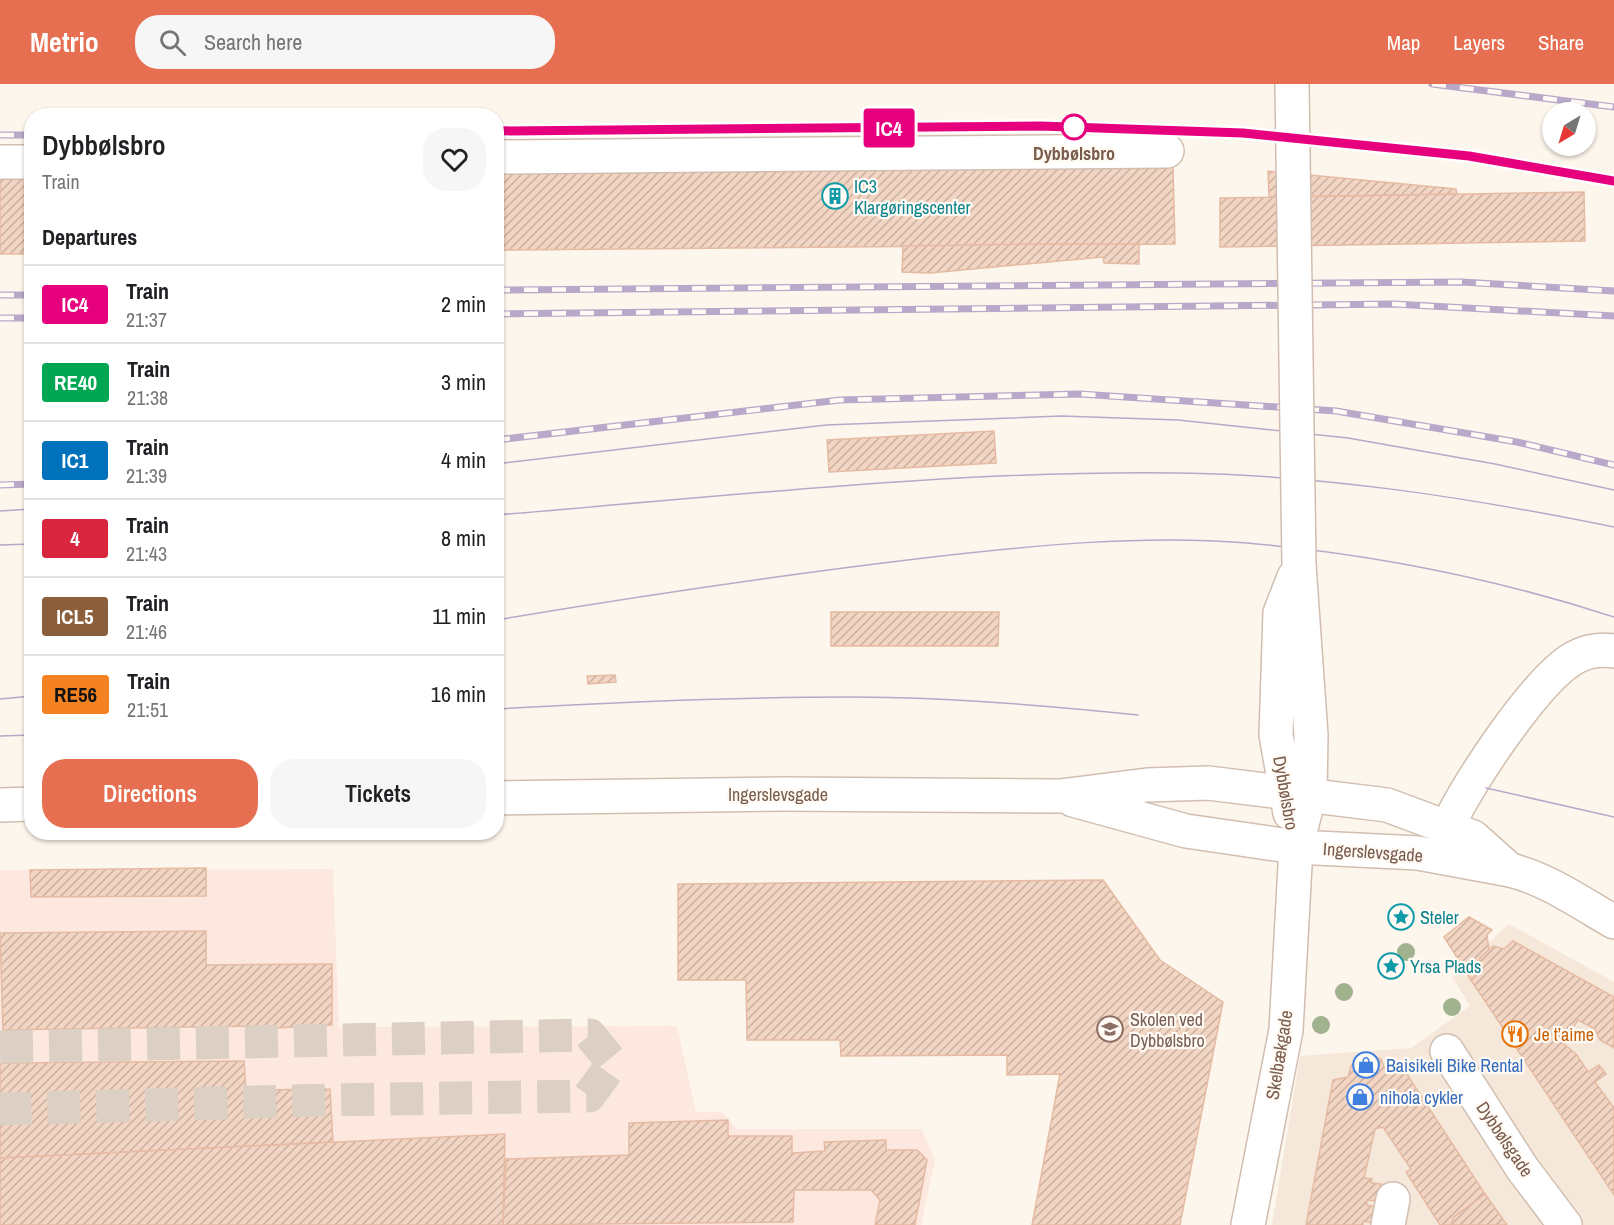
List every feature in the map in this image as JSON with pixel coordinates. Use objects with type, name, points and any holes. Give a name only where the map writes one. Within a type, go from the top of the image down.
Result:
[{"type":"street","name":"Dybbølsbro","points":[[1292,84],[1299,565],[1311,735],[1298,793],[1296,847]]},
{"type":"street","points":[[504,157],[1167,151]]},
{"type":"street","points":[[0,162],[24,162]]},
{"type":"street","points":[[1448,826],[1460,798],[1490,755],[1554,674],[1575,657],[1600,649],[1614,651]]},
{"type":"street","name":"Ingerslevsgade","points":[[504,798],[785,794],[1059,796],[1147,784],[1208,783],[1387,805],[1473,837],[1510,870]]},
{"type":"street","name":"Ingerslevsgade","points":[[1059,796],[1186,831],[1296,847],[1418,853],[1524,873],[1614,922]]},
{"type":"street","points":[[0,805],[24,804]]},
{"type":"street","name":"Skelbækgade","points":[[1248,1225],[1286,1030],[1296,847]]},
{"type":"street","name":"Dybbølsgade","points":[[1447,1051],[1522,1168],[1565,1225]]},
{"type":"shaded area","points":[[333,869],[339,1027],[677,1026],[696,1112],[722,1112],[737,1129],[922,1129],[935,1160],[921,1225],[0,1225],[0,870]]},
{"type":"shaded area","points":[[1509,924],[1614,982],[1614,1225],[1272,1225],[1300,1056],[1411,1048],[1470,1006],[1452,977]]},
{"type":"building","name":"IC3 Klargøringscenter","points":[[1173,166],[1175,244],[504,250],[504,172]]},
{"type":"building","points":[[1268,171],[1456,189],[1457,194],[1269,197]]},
{"type":"building","points":[[0,177],[24,177],[24,254],[0,254]]},
{"type":"building","points":[[1584,192],[1585,241],[1220,247],[1220,198]]},
{"type":"building","points":[[1139,244],[1139,264],[1104,263],[1103,257],[930,273],[902,272],[903,246]]},
{"type":"building","points":[[994,431],[996,463],[829,472],[827,440]]},
{"type":"building","points":[[831,612],[999,612],[998,646],[831,646]]},
{"type":"building","points":[[615,675],[616,682],[588,684],[587,676]]},
{"type":"building","points":[[206,868],[206,896],[31,897],[30,870]]},
{"type":"building","points":[[1103,880],[1160,960],[1223,1002],[1180,1225],[1032,1225],[1060,1074],[1007,1075],[1007,1055],[841,1056],[840,1040],[747,1040],[746,980],[678,980],[678,884]]},
{"type":"building","points":[[1469,917],[1492,930],[1487,935],[1489,950],[1478,964],[1481,971],[1471,980],[1444,937]]},
{"type":"building","points":[[206,931],[206,965],[332,964],[332,1025],[277,1028],[260,1026],[3,1030],[0,933]]},
{"type":"building","points":[[1513,941],[1614,997],[1614,1048],[1600,1040],[1595,1029],[1578,1020],[1563,1043],[1577,1055],[1588,1072],[1599,1065],[1606,1074],[1595,1082],[1614,1108],[1614,1195],[1471,980],[1481,971],[1478,964],[1480,958],[1493,946],[1504,949]]},
{"type":"building","points":[[1369,1054],[1381,1059],[1385,1069],[1401,1065],[1485,1194],[1454,1217],[1451,1225],[1440,1225],[1406,1172],[1411,1169],[1383,1127],[1375,1129],[1364,1178],[1372,1179],[1371,1183],[1381,1184],[1377,1201],[1367,1200],[1367,1205],[1377,1207],[1374,1223],[1363,1221],[1363,1225],[1306,1225],[1333,1080],[1348,1077],[1351,1066],[1359,1057]]},
{"type":"building","points":[[244,1061],[246,1090],[330,1089],[333,1142],[0,1158],[0,1063]]},
{"type":"building","points":[[728,1120],[728,1136],[792,1136],[792,1153],[825,1151],[824,1142],[886,1140],[886,1150],[917,1150],[927,1160],[915,1225],[875,1225],[880,1200],[871,1190],[794,1190],[793,1222],[503,1225],[506,1159],[629,1155],[629,1123]]},
{"type":"building","points":[[505,1134],[503,1225],[0,1225],[0,1158]]},
{"type":"building","points":[[1485,1194],[1507,1225],[1451,1225],[1454,1217]]},
{"type":"tunnel","points":[[0,1047],[590,1035],[613,1063],[589,1096],[0,1109]]},
{"type":"tram line","points":[[504,463],[826,425],[1062,416],[1178,420],[1348,438],[1495,464],[1614,490]]},
{"type":"tram line","points":[[504,514],[922,480],[1093,473],[1178,473],[1342,483],[1452,498],[1614,527]]},
{"type":"tram line","points":[[0,511],[24,510]]},
{"type":"tram line","points":[[504,619],[710,586],[924,558],[1045,546],[1167,540],[1247,543],[1387,561],[1478,579],[1614,617]]},
{"type":"tram line","points":[[0,545],[24,544]]},
{"type":"tram line","points":[[0,699],[24,697]]},
{"type":"tram line","points":[[504,709],[674,700],[852,697],[995,702],[1138,715]]},
{"type":"tram line","points":[[0,736],[24,735]]},
{"type":"tram line","points":[[1486,788],[1614,817]]},
{"type":"railway","points":[[1432,84],[1614,107]]},
{"type":"railway","points":[[504,131],[1040,126],[1266,134],[1469,155],[1614,181]]},
{"type":"railway","points":[[0,135],[24,135]]},
{"type":"railway","points":[[504,290],[1461,282],[1614,291]]},
{"type":"railway","points":[[0,295],[24,295]]},
{"type":"railway","points":[[504,314],[1394,304],[1614,316]]},
{"type":"railway","points":[[0,318],[24,318]]},
{"type":"railway","points":[[504,439],[840,400],[1080,394],[1336,411],[1517,442],[1614,465]]},
{"type":"railway","points":[[0,485],[24,484]]},
{"type":"train","name":"IC4","points":[[504,131],[1040,126],[1266,134],[1469,156],[1614,181]]},
{"type":"place","name":"Dybbølsbro","points":[[1074,127]]},
{"type":"place","name":"IC3 Klargøringscenter","points":[[835,196]]},
{"type":"place","name":"Steler","points":[[1401,917]]},
{"type":"place","name":"Yrsa Plads","points":[[1391,966]]},
{"type":"place","name":"Skolen ved Dybbølsbro","points":[[1110,1029]]},
{"type":"place","name":"Je t’aime","points":[[1515,1034]]},
{"type":"place","name":"Baisikeli Bike Rental","points":[[1366,1065]]},
{"type":"place","name":"nihola cykler","points":[[1360,1097]]}]
